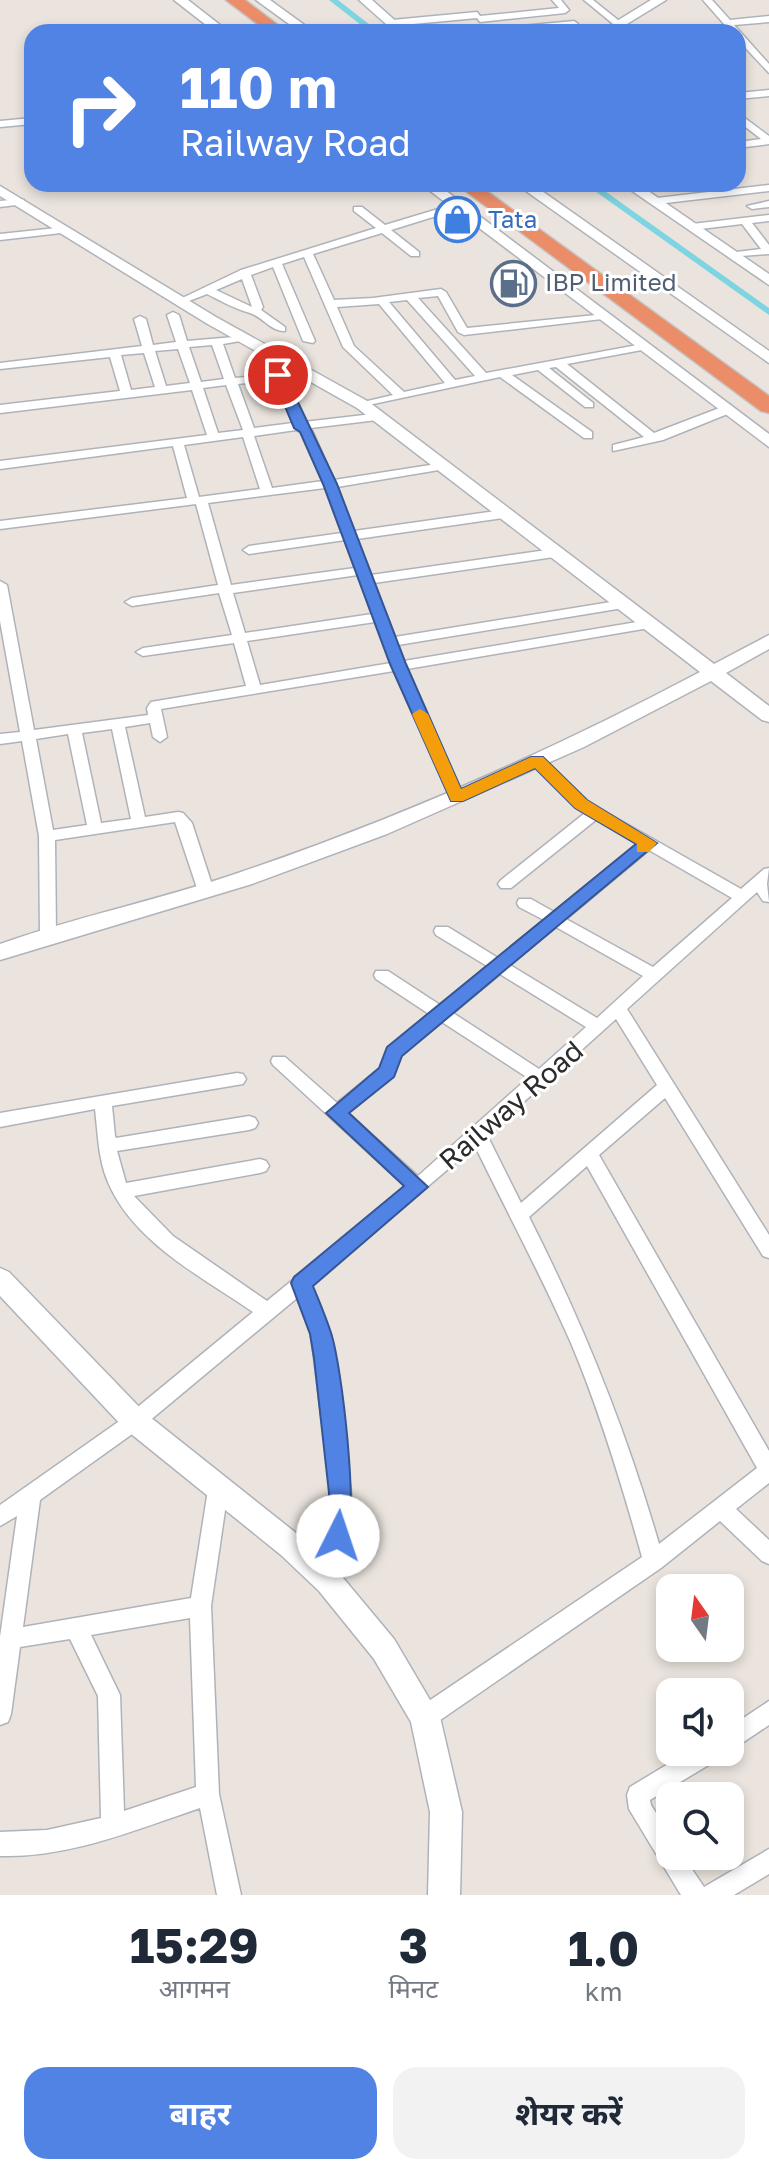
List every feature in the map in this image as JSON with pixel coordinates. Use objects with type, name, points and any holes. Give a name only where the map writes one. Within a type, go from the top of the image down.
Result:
[{"type":"highway","points":[[212,0],[245,24]]},
{"type":"highway","points":[[234,0],[268,24]]},
{"type":"highway","points":[[476,192],[769,406]]},
{"type":"highway","points":[[501,192],[769,385]]},
{"type":"street","points":[[180,0],[212,24]]},
{"type":"street","points":[[262,0],[296,24]]},
{"type":"street","points":[[365,0],[392,24]]},
{"type":"street","points":[[454,24],[565,10],[556,0]]},
{"type":"street","points":[[588,0],[602,6],[620,24]]},
{"type":"street","points":[[629,24],[660,0]]},
{"type":"street","points":[[707,0],[728,23],[768,20]]},
{"type":"street","points":[[482,22],[574,24]]},
{"type":"street","points":[[746,44],[769,70]]},
{"type":"street","points":[[746,96],[769,93]]},
{"type":"street","points":[[0,124],[24,122]]},
{"type":"street","points":[[746,122],[769,141]]},
{"type":"street","points":[[0,135],[24,132]]},
{"type":"street","points":[[746,144],[769,141]]},
{"type":"street","points":[[746,191],[769,188]]},
{"type":"street","points":[[0,190],[66,230],[177,308],[242,338],[363,405],[769,716]]},
{"type":"street","points":[[439,192],[769,442]]},
{"type":"street","points":[[534,192],[769,358]]},
{"type":"street","points":[[642,192],[769,281]]},
{"type":"street","points":[[657,201],[735,192]]},
{"type":"street","points":[[0,204],[20,202]]},
{"type":"street","points":[[752,206],[769,204]]},
{"type":"street","points":[[177,308],[206,289],[245,272],[458,206]]},
{"type":"street","points":[[358,209],[415,254]]},
{"type":"street","points":[[692,227],[769,218]]},
{"type":"street","points":[[745,221],[768,251]]},
{"type":"street","points":[[0,237],[66,230]]},
{"type":"street","points":[[732,255],[768,251]]},
{"type":"street","points":[[307,252],[349,347],[400,395]]},
{"type":"street","points":[[276,262],[309,341]]},
{"type":"street","points":[[245,272],[258,307],[254,310]]},
{"type":"street","points":[[206,289],[254,310],[281,329]]},
{"type":"street","points":[[330,304],[441,292],[464,332],[602,316]]},
{"type":"street","points":[[409,295],[483,377]]},
{"type":"street","points":[[377,300],[385,303],[452,384]]},
{"type":"street","points":[[177,308],[183,345],[214,439]]},
{"type":"street","points":[[140,319],[161,389]]},
{"type":"street","points":[[0,366],[242,338]]},
{"type":"street","points":[[216,341],[267,492]]},
{"type":"street","points":[[363,405],[502,373],[643,347]]},
{"type":"street","points":[[115,353],[126,393]]},
{"type":"street","points":[[557,362],[654,438]]},
{"type":"street","points":[[540,366],[589,405]]},
{"type":"street","points":[[0,409],[302,373]]},
{"type":"street","points":[[502,373],[588,435]]},
{"type":"street","points":[[278,375],[330,484],[389,642],[457,797]]},
{"type":"street","points":[[617,448],[654,438],[726,410]]},
{"type":"street","points":[[0,465],[377,416]]},
{"type":"street","points":[[178,444],[198,501],[253,689]]},
{"type":"street","points":[[0,525],[330,484],[439,466]]},
{"type":"street","points":[[249,550],[503,514]]},
{"type":"street","points":[[132,602],[554,553]]},
{"type":"street","points":[[0,585],[47,836],[48,934]]},
{"type":"street","points":[[389,642],[623,604]]},
{"type":"street","points":[[143,652],[380,617]]},
{"type":"street","points":[[512,622],[524,646]]},
{"type":"street","points":[[160,737],[156,705],[649,624]]},
{"type":"street","points":[[0,952],[48,934],[206,891],[368,834],[457,797],[644,711],[769,641]]},
{"type":"street","points":[[0,739],[149,719]]},
{"type":"street","points":[[118,725],[139,822]]},
{"type":"street","points":[[74,730],[95,829]]},
{"type":"street","points":[[537,761],[561,787],[595,813],[743,897]]},
{"type":"street","points":[[506,884],[595,813]]},
{"type":"street","points":[[47,836],[171,817],[181,819],[206,891]]},
{"type":"street","points":[[336,1113],[387,1072],[394,1052],[648,843]]},
{"type":"street","name":"Railway Road","points":[[0,1517],[135,1421],[268,1312],[418,1187],[743,897],[765,884]]},
{"type":"street","points":[[525,903],[656,976]]},
{"type":"street","points":[[442,931],[599,1027]]},
{"type":"street","points":[[382,975],[541,1078]]},
{"type":"street","points":[[618,1008],[769,1251]]},
{"type":"street","points":[[279,1061],[418,1187]]},
{"type":"street","points":[[0,1120],[237,1079]]},
{"type":"street","points":[[518,1216],[667,1086]]},
{"type":"street","points":[[103,1101],[108,1146],[121,1191],[141,1218],[268,1312]]},
{"type":"street","points":[[108,1146],[249,1123]]},
{"type":"street","points":[[478,1134],[568,1315],[600,1393],[654,1561]]},
{"type":"street","points":[[425,1717],[654,1561],[769,1470],[589,1153]]},
{"type":"street","points":[[121,1191],[260,1166]]},
{"type":"street","points":[[0,1279],[135,1421],[291,1546],[329,1582],[384,1649],[425,1717],[446,1812],[444,1895]]},
{"type":"street","points":[[301,1283],[321,1334],[341,1493],[341,1512],[329,1582]]},
{"type":"street","points":[[218,1490],[200,1606],[208,1794],[229,1895]]},
{"type":"street","points":[[0,1714],[30,1497]]},
{"type":"street","points":[[720,1508],[769,1554]]},
{"type":"street","points":[[10,1639],[77,1630],[200,1606]]},
{"type":"street","points":[[77,1630],[109,1695],[113,1825]]},
{"type":"street","points":[[744,1730],[769,1712]]},
{"type":"street","points":[[659,1782],[686,1766]]},
{"type":"street","points":[[656,1784],[638,1795],[640,1809],[656,1834]]},
{"type":"street","points":[[0,1844],[50,1840],[113,1825],[208,1794]]},
{"type":"street","points":[[712,1895],[769,1861]]},
{"type":"street","points":[[679,1870],[695,1895]]},
{"type":"waterway","points":[[333,0],[364,24]]},
{"type":"waterway","points":[[600,192],[769,312]]},
{"type":"slow traffic","points":[[420,714],[457,797],[537,761],[581,804],[648,843],[643,847]]},
{"type":"place","name":"Tata","points":[[457,220]]},
{"type":"place","name":"IBP Limited","points":[[514,283]]},
{"type":"route","points":[[278,375],[330,484],[398,664],[457,797],[537,761],[581,804],[648,843],[394,1052],[389,1070],[336,1113],[418,1187],[301,1283],[316,1317],[325,1358],[341,1493],[338,1536]]}]
